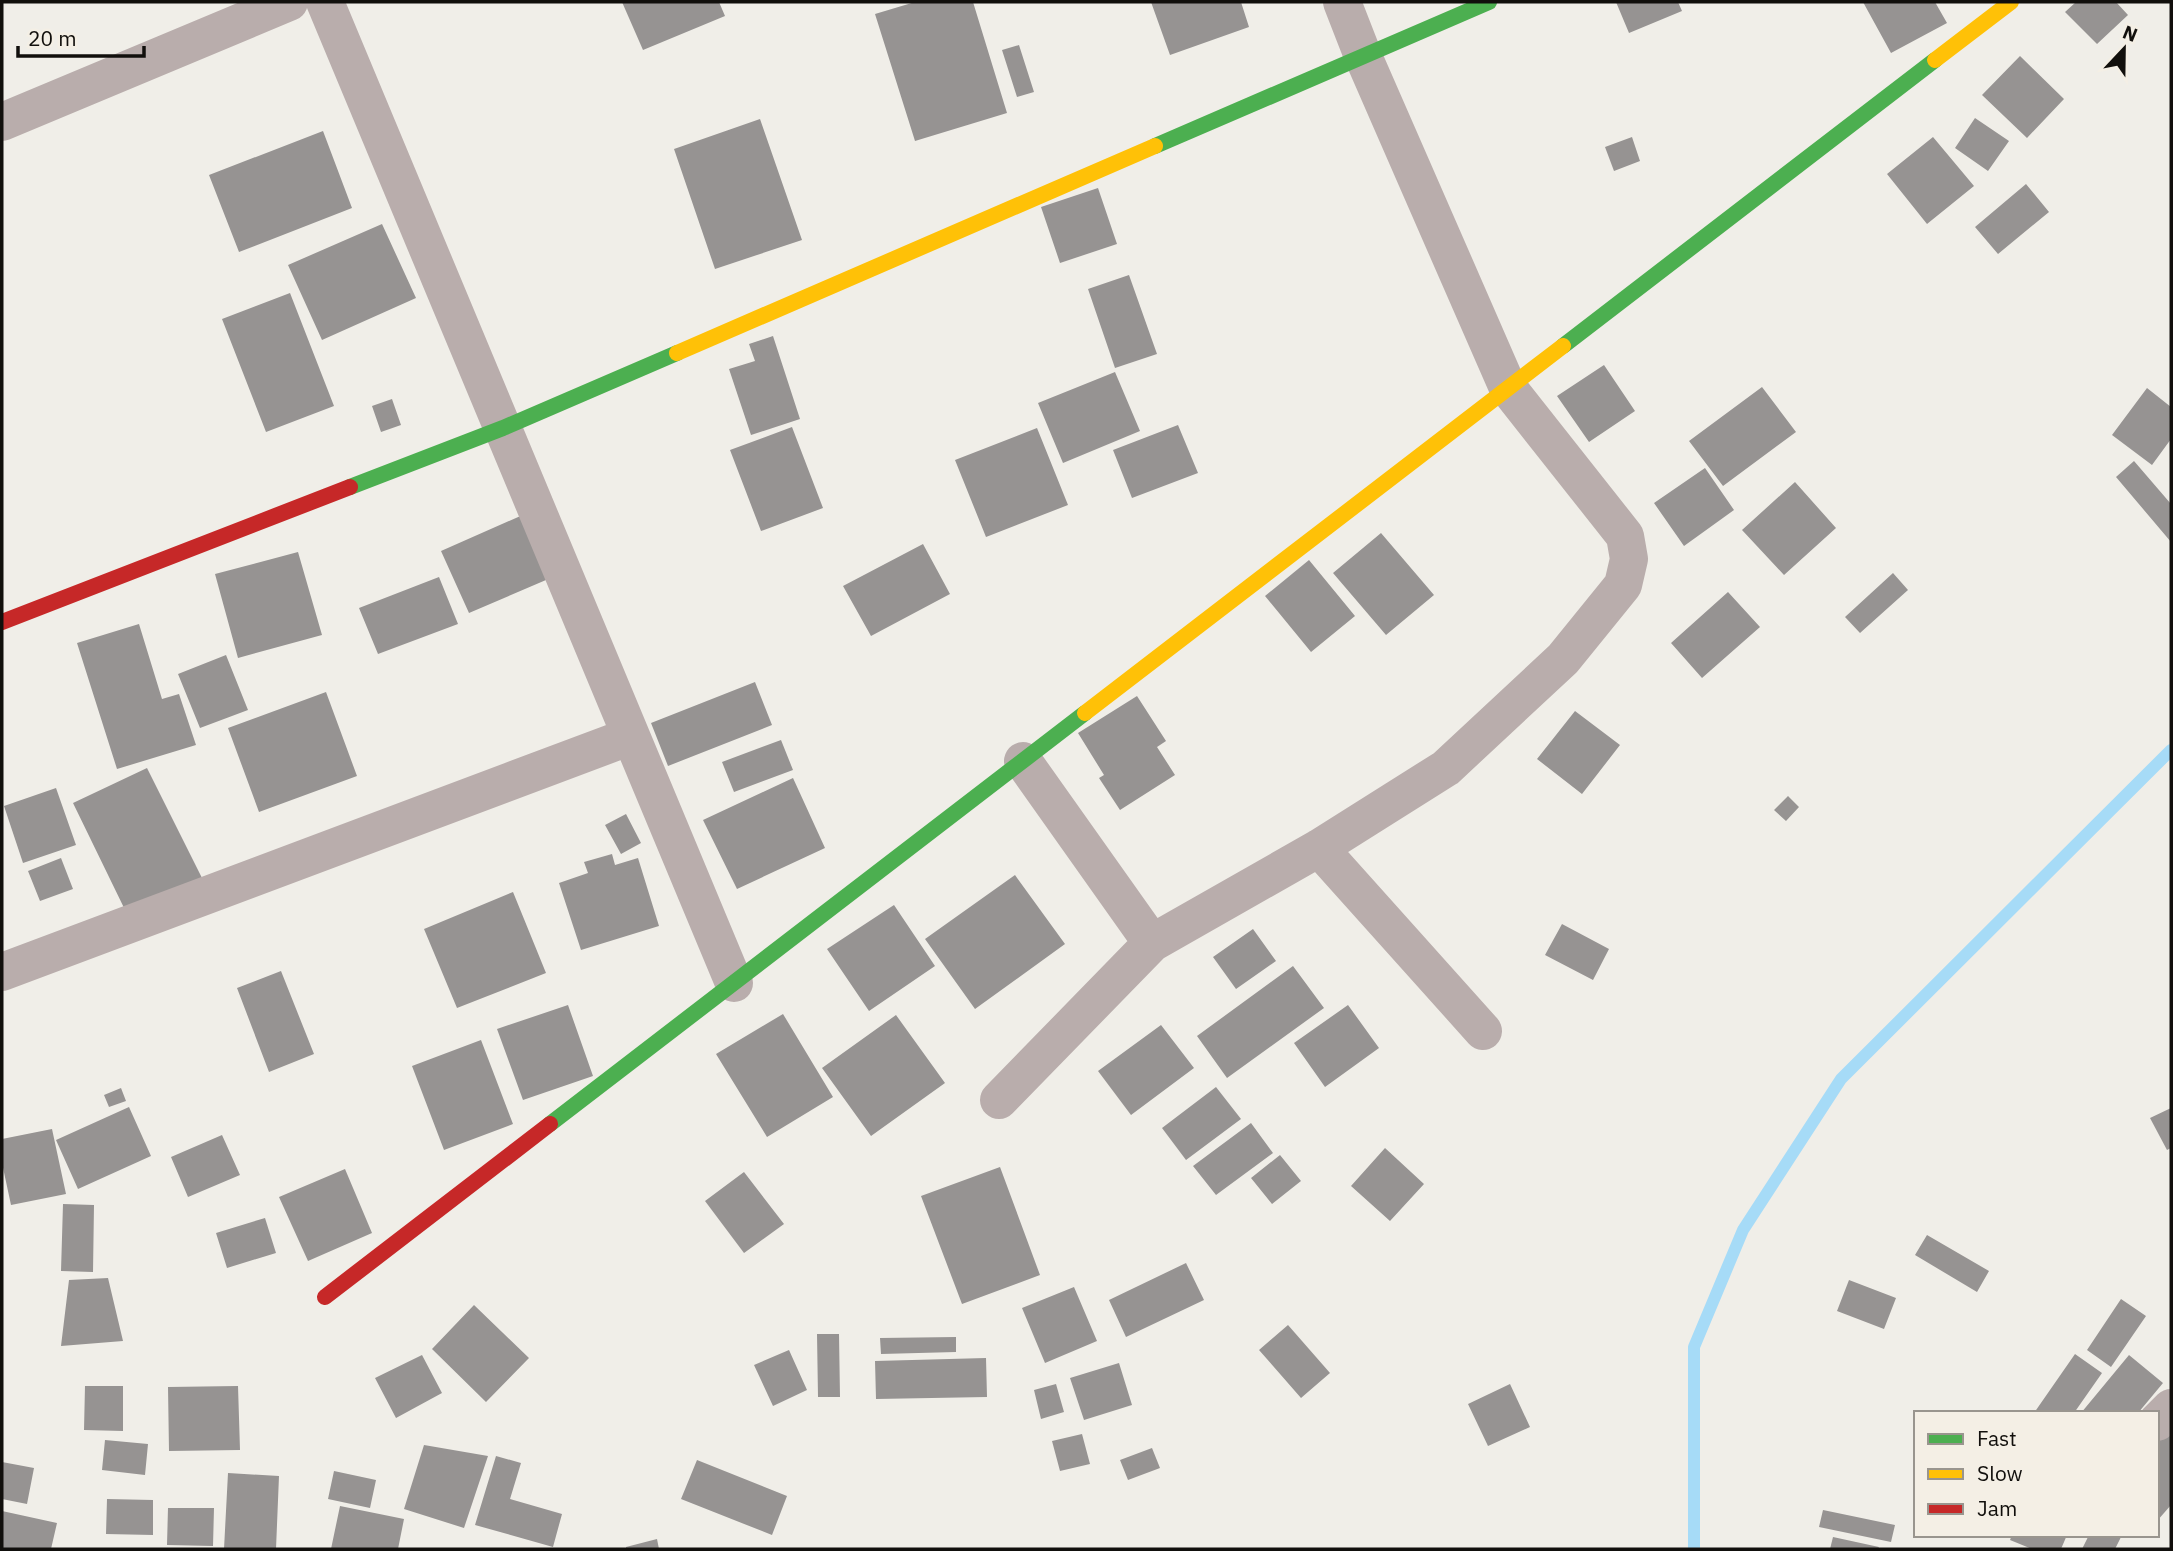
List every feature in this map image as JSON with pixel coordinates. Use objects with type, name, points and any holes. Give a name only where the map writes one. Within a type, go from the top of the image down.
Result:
[{"type":"street","points":[[2,122],[289,2]]},
{"type":"street","points":[[325,2],[734,983]]},
{"type":"street","points":[[999,1100],[1152,943],[1319,848],[1446,768],[1563,659],[1623,585],[1629,559],[1625,536],[1508,388],[1342,2]]},
{"type":"street","points":[[2,622],[503,428],[1489,2]]},
{"type":"street","points":[[325,1297],[2011,2]]},
{"type":"street","points":[[2,972],[631,736]]},
{"type":"street","points":[[1023,761],[1152,943]]},
{"type":"street","points":[[1319,848],[1483,1031]]},
{"type":"building","points":[[622,2],[719,2],[725,16],[643,50]]},
{"type":"building","points":[[915,2],[973,2],[1007,113],[915,141],[875,14]]},
{"type":"building","points":[[1151,2],[1241,2],[1249,27],[1170,55]]},
{"type":"building","points":[[1616,2],[1678,2],[1682,11],[1629,33]]},
{"type":"building","points":[[1863,2],[1935,2],[1947,23],[1891,53]]},
{"type":"building","points":[[2076,2],[2116,2],[2128,15],[2097,44],[2065,12]]},
{"type":"building","points":[[1019,45],[1034,92],[1017,97],[1002,50]]},
{"type":"building","points":[[2020,56],[2064,99],[2027,138],[1982,95]]},
{"type":"building","points":[[1975,118],[2009,141],[1988,171],[1955,148]]},
{"type":"building","points":[[760,119],[802,240],[715,269],[674,149]]},
{"type":"building","points":[[323,131],[352,208],[239,252],[209,175]]},
{"type":"building","points":[[1632,137],[1640,161],[1614,171],[1605,147]]},
{"type":"building","points":[[1933,137],[1974,186],[1927,224],[1887,174]]},
{"type":"building","points":[[2026,184],[2049,212],[1998,254],[1975,227]]},
{"type":"building","points":[[1098,188],[1117,244],[1060,263],[1041,207]]},
{"type":"building","points":[[382,224],[416,298],[322,340],[288,265]]},
{"type":"building","points":[[1129,275],[1157,354],[1115,368],[1088,289]]},
{"type":"building","points":[[290,293],[334,406],[266,432],[222,319]]},
{"type":"building","points":[[773,336],[800,419],[751,435],[729,369],[755,361],[749,344]]},
{"type":"building","points":[[1604,365],[1635,411],[1589,442],[1557,396]]},
{"type":"building","points":[[1115,372],[1140,431],[1063,463],[1038,403]]},
{"type":"building","points":[[1762,387],[1796,432],[1723,486],[1689,441]]},
{"type":"building","points":[[2147,388],[2171,407],[2171,439],[2152,465],[2112,435]]},
{"type":"building","points":[[392,399],[401,425],[381,432],[372,406]]},
{"type":"building","points":[[1178,425],[1198,473],[1132,498],[1113,450]]},
{"type":"building","points":[[792,427],[823,508],[761,531],[730,450]]},
{"type":"building","points":[[1037,428],[1068,505],[986,537],[955,460]]},
{"type":"building","points":[[2134,461],[2171,504],[2171,542],[2116,477]]},
{"type":"building","points":[[1705,468],[1734,510],[1684,546],[1654,503]]},
{"type":"building","points":[[1795,482],[1836,528],[1784,575],[1742,530]]},
{"type":"building","points":[[525,514],[553,577],[469,613],[441,551]]},
{"type":"building","points":[[1381,533],[1434,595],[1386,635],[1333,573]]},
{"type":"building","points":[[923,544],[950,594],[871,636],[843,586]]},
{"type":"building","points":[[298,552],[322,635],[238,658],[215,574]]},
{"type":"building","points":[[1309,560],[1355,616],[1311,652],[1265,596]]},
{"type":"building","points":[[1893,573],[1908,590],[1860,633],[1845,617]]},
{"type":"building","points":[[439,577],[458,624],[378,654],[359,608]]},
{"type":"building","points":[[1728,592],[1760,627],[1702,678],[1671,643]]},
{"type":"building","points":[[139,624],[162,699],[179,694],[196,745],[117,769],[77,643]]},
{"type":"building","points":[[226,655],[248,710],[200,728],[178,674]]},
{"type":"building","points":[[755,682],[772,725],[668,766],[651,723]]},
{"type":"building","points":[[326,692],[357,776],[259,812],[228,728]]},
{"type":"building","points":[[1137,696],[1166,741],[1157,747],[1175,775],[1120,810],[1099,778],[1104,775],[1078,733]]},
{"type":"building","points":[[1575,711],[1620,745],[1582,794],[1537,759]]},
{"type":"building","points":[[781,740],[793,770],[734,792],[722,762]]},
{"type":"building","points":[[147,768],[202,878],[127,914],[73,803]]},
{"type":"building","points":[[793,778],[825,848],[737,889],[703,820]]},
{"type":"building","points":[[56,788],[76,845],[23,863],[4,806]]},
{"type":"building","points":[[1788,796],[1799,807],[1786,821],[1774,810]]},
{"type":"building","points":[[626,814],[641,843],[621,854],[605,825]]},
{"type":"building","points":[[612,854],[615,865],[638,858],[659,926],[581,950],[559,883],[588,873],[584,862]]},
{"type":"building","points":[[61,858],[73,889],[40,901],[28,871]]},
{"type":"building","points":[[1015,875],[1065,944],[975,1009],[925,939]]},
{"type":"building","points":[[513,892],[546,973],[457,1008],[424,929]]},
{"type":"building","points":[[894,905],[935,966],[869,1011],[827,949]]},
{"type":"building","points":[[1562,924],[1609,949],[1593,980],[1545,955]]},
{"type":"building","points":[[1253,929],[1276,961],[1236,989],[1213,957]]},
{"type":"building","points":[[1293,966],[1324,1008],[1227,1078],[1197,1036]]},
{"type":"building","points":[[281,971],[314,1054],[269,1072],[237,988]]},
{"type":"building","points":[[568,1005],[593,1076],[523,1100],[497,1029]]},
{"type":"building","points":[[1348,1005],[1379,1048],[1325,1087],[1294,1043]]},
{"type":"building","points":[[783,1014],[833,1097],[767,1137],[716,1054]]},
{"type":"building","points":[[896,1015],[945,1083],[871,1136],[822,1068]]},
{"type":"building","points":[[1161,1025],[1194,1068],[1131,1115],[1098,1071]]},
{"type":"building","points":[[481,1040],[513,1124],[444,1150],[412,1066]]},
{"type":"building","points":[[1216,1087],[1241,1119],[1186,1160],[1162,1128]]},
{"type":"building","points":[[121,1088],[126,1101],[109,1107],[104,1095]]},
{"type":"building","points":[[129,1107],[151,1156],[78,1189],[56,1140]]},
{"type":"building","points":[[2171,1108],[2171,1148],[2167,1150],[2150,1118]]},
{"type":"building","points":[[1251,1123],[1273,1153],[1216,1195],[1193,1166]]},
{"type":"building","points":[[52,1129],[66,1194],[11,1205],[2,1163],[2,1139]]},
{"type":"building","points":[[222,1135],[240,1175],[188,1197],[171,1157]]},
{"type":"building","points":[[1385,1148],[1424,1184],[1390,1221],[1351,1186]]},
{"type":"building","points":[[1280,1155],[1301,1181],[1272,1204],[1251,1178]]},
{"type":"building","points":[[1000,1167],[1040,1275],[962,1304],[921,1196]]},
{"type":"building","points":[[345,1169],[372,1233],[308,1261],[279,1197]]},
{"type":"building","points":[[744,1172],[784,1224],[744,1253],[705,1201]]},
{"type":"building","points":[[63,1204],[94,1205],[93,1272],[61,1271]]},
{"type":"building","points":[[265,1218],[276,1253],[227,1268],[216,1233]]},
{"type":"building","points":[[1927,1235],[1989,1271],[1977,1292],[1915,1255]]},
{"type":"building","points":[[1186,1263],[1204,1300],[1126,1337],[1109,1300]]},
{"type":"building","points":[[108,1278],[123,1341],[61,1346],[69,1280]]},
{"type":"building","points":[[1849,1280],[1896,1298],[1884,1329],[1837,1311]]},
{"type":"building","points":[[1074,1287],[1097,1341],[1045,1363],[1022,1308]]},
{"type":"building","points":[[2121,1299],[2146,1316],[2111,1367],[2087,1350]]},
{"type":"building","points":[[474,1305],[529,1358],[486,1402],[432,1349]]},
{"type":"building","points":[[1288,1325],[1330,1373],[1301,1398],[1259,1350]]},
{"type":"building","points":[[817,1334],[839,1334],[840,1397],[818,1397]]},
{"type":"building","points":[[956,1337],[956,1352],[881,1354],[880,1338]]},
{"type":"building","points":[[789,1350],[807,1390],[773,1406],[754,1365]]},
{"type":"building","points":[[2075,1354],[2102,1373],[2075,1411],[2035,1411]]},
{"type":"building","points":[[422,1355],[442,1393],[396,1418],[375,1378]]},
{"type":"building","points":[[2129,1355],[2163,1383],[2140,1411],[2083,1411]]},
{"type":"building","points":[[986,1358],[987,1397],[876,1399],[875,1361]]},
{"type":"building","points":[[1119,1363],[1132,1405],[1084,1420],[1070,1378]]},
{"type":"building","points":[[1056,1384],[1064,1412],[1041,1419],[1034,1390]]},
{"type":"building","points":[[1510,1384],[1530,1427],[1488,1446],[1468,1404]]},
{"type":"building","points":[[85,1386],[123,1386],[123,1431],[84,1430]]},
{"type":"building","points":[[238,1386],[240,1450],[169,1451],[168,1387]]},
{"type":"building","points":[[2167,1432],[2171,1436],[2171,1505],[2159,1519],[2159,1440]]},
{"type":"building","points":[[1082,1434],[1090,1464],[1060,1471],[1052,1441]]},
{"type":"building","points":[[105,1440],[148,1444],[145,1475],[102,1470]]},
{"type":"building","points":[[424,1445],[488,1456],[464,1528],[404,1509]]},
{"type":"building","points":[[1152,1448],[1160,1468],[1128,1480],[1120,1460]]},
{"type":"building","points":[[496,1456],[521,1463],[510,1499],[562,1514],[553,1547],[475,1525]]},
{"type":"building","points":[[697,1460],[787,1496],[772,1535],[681,1499]]},
{"type":"building","points":[[2,1462],[34,1468],[27,1504],[2,1499]]},
{"type":"building","points":[[334,1471],[376,1480],[370,1508],[328,1499]]},
{"type":"building","points":[[228,1473],[279,1476],[276,1549],[224,1549]]},
{"type":"building","points":[[107,1499],[153,1500],[153,1535],[106,1534]]},
{"type":"building","points":[[340,1506],[404,1519],[398,1549],[331,1549]]},
{"type":"building","points":[[168,1508],[214,1508],[213,1546],[167,1545]]},
{"type":"building","points":[[1823,1510],[1895,1525],[1891,1542],[1819,1527]]},
{"type":"building","points":[[2,1511],[57,1523],[51,1549],[2,1549]]},
{"type":"building","points":[[1833,1537],[1879,1547],[1830,1549]]},
{"type":"building","points":[[2011,1537],[2066,1537],[2061,1549],[2032,1549],[2010,1540]]},
{"type":"building","points":[[2088,1537],[2121,1537],[2115,1549],[2082,1549]]},
{"type":"building","points":[[657,1539],[659,1549],[626,1549],[626,1547]]},
{"type":"waterway","points":[[1694,1549],[1694,1347],[1743,1230],[1841,1079],[2171,750]]},
{"type":"traffic: fast","points":[[1155,146],[1489,2]]},
{"type":"traffic: fast","points":[[1563,346],[1935,60]]},
{"type":"traffic: fast","points":[[350,487],[503,428],[677,353]]},
{"type":"traffic: fast","points":[[550,1124],[1085,713]]},
{"type":"traffic: slow","points":[[1935,60],[2011,2]]},
{"type":"traffic: slow","points":[[677,353],[1155,146]]},
{"type":"traffic: slow","points":[[1085,713],[1563,346]]},
{"type":"traffic: jam","points":[[2,622],[350,487]]},
{"type":"traffic: jam","points":[[325,1297],[550,1124]]}]
